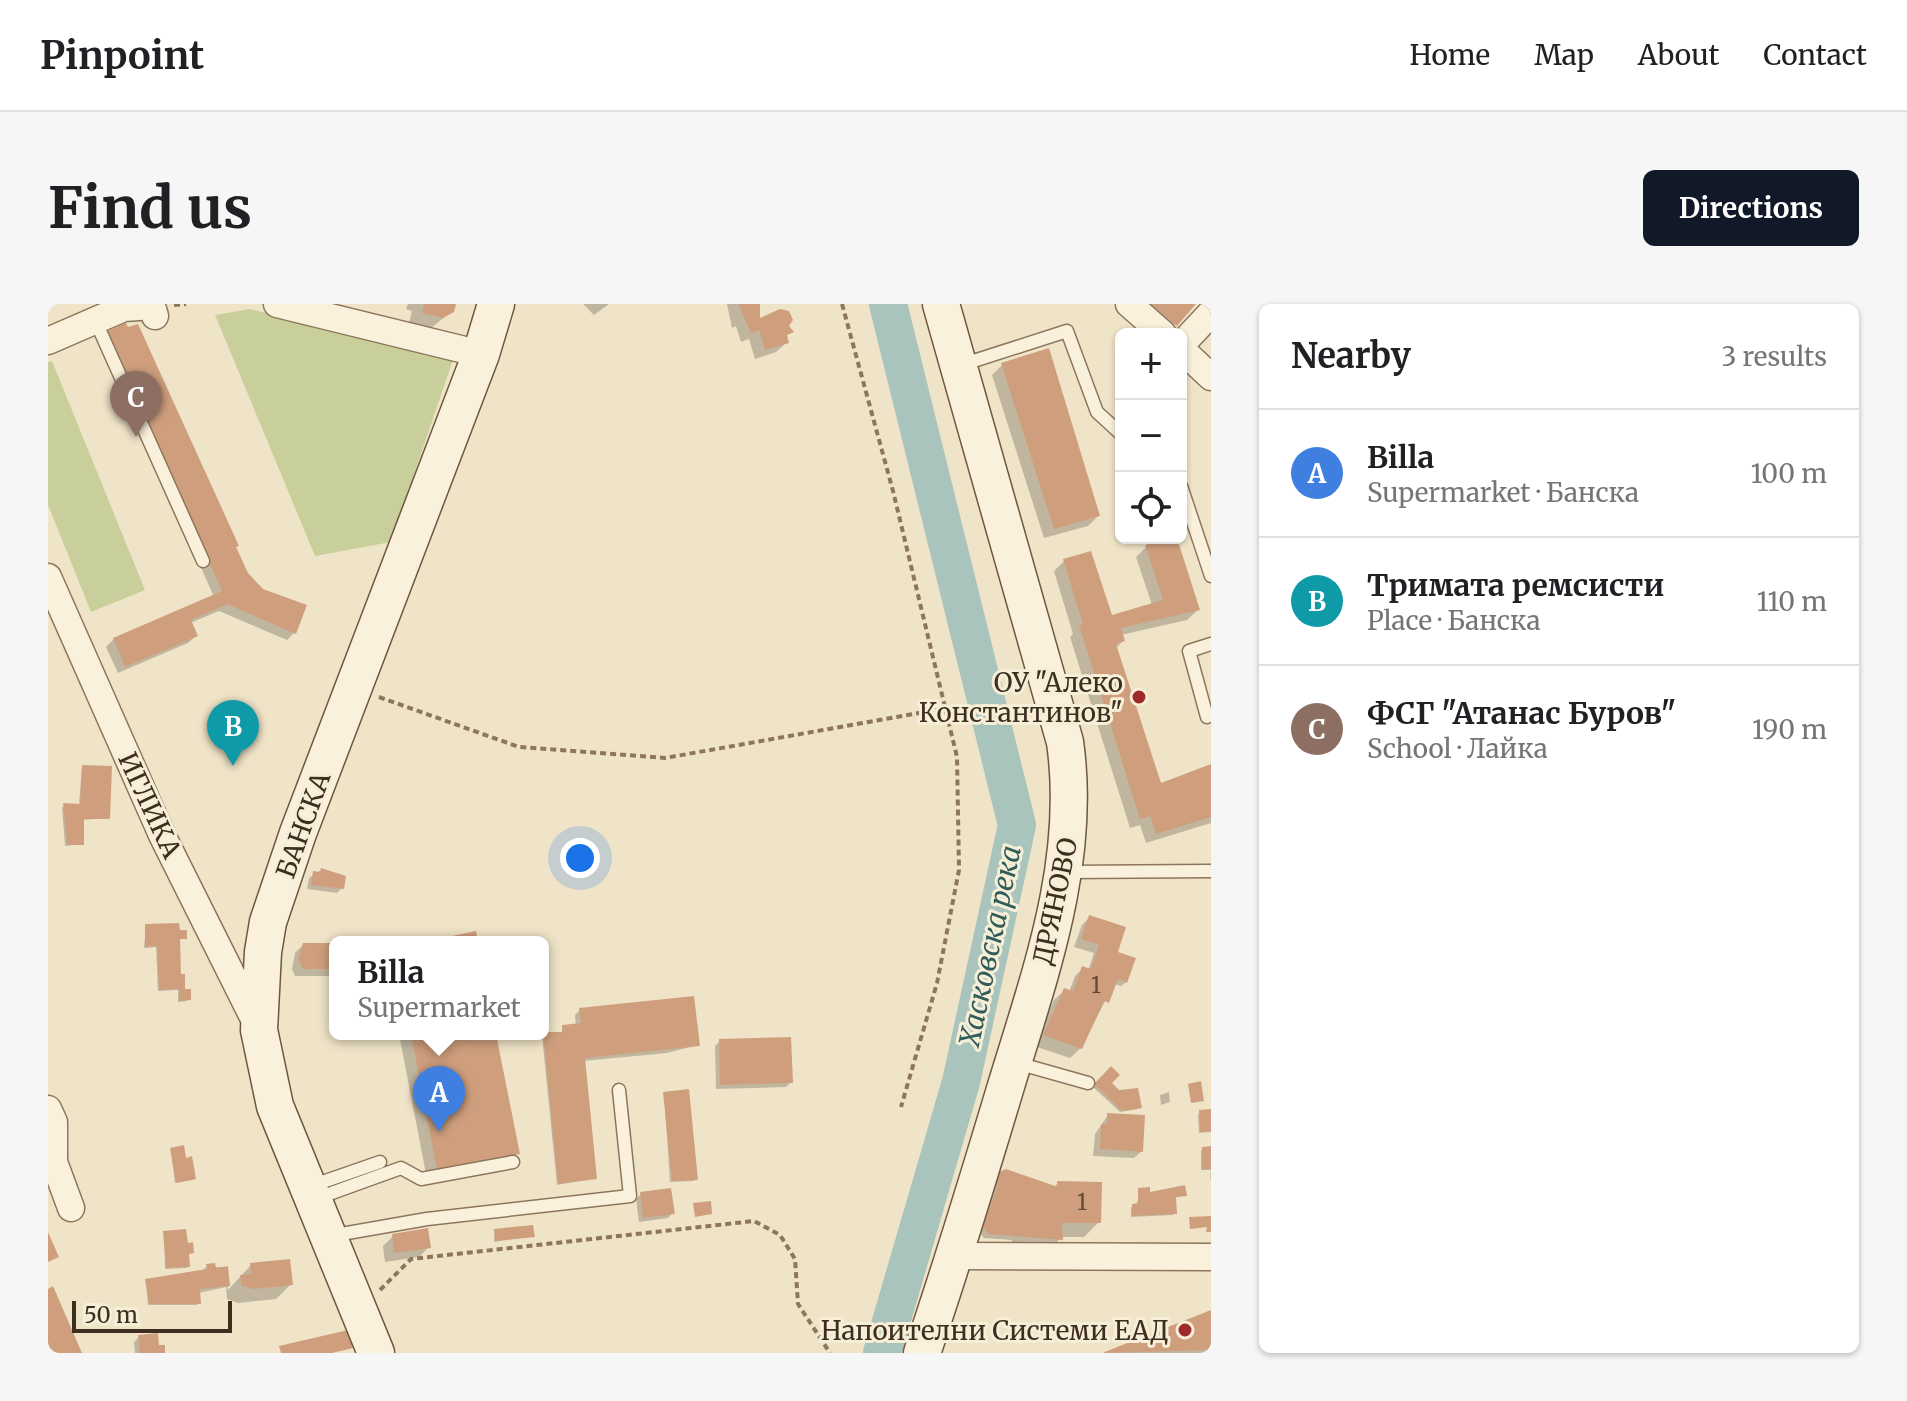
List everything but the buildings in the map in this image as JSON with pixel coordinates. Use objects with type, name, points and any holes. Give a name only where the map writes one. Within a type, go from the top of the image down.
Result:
[{"type":"street","points":[[277,304],[481,354]]},
{"type":"street","name":"БАНСКА","points":[[376,1353],[275,1106],[259,1030],[263,952],[268,922],[298,833],[481,354],[496,304]]},
{"type":"street","name":"ДРЯНОВО","points":[[922,1353],[1014,1062],[1065,872],[1071,809],[1065,742],[941,304]]},
{"type":"street","points":[[1129,304],[1156,328]]},
{"type":"street","points":[[48,341],[124,308],[152,306],[155,316]]},
{"type":"street","points":[[1187,340],[1211,313]]},
{"type":"street","points":[[1187,353],[1211,377]]},
{"type":"street","name":"ИГЛИКА","points":[[48,577],[162,835],[259,1030]]},
{"type":"street","points":[[48,1109],[54,1122],[51,1163],[71,1208]]},
{"type":"street","points":[[954,1256],[1211,1257]]},
{"type":"lane","points":[[96,322],[203,561]]},
{"type":"lane","points":[[958,365],[1067,331],[1097,412],[1115,428]]},
{"type":"lane","points":[[1187,497],[1211,576]]},
{"type":"lane","points":[[1207,717],[1189,651],[1211,644]]},
{"type":"lane","points":[[1065,872],[1211,871]]},
{"type":"lane","points":[[1014,1062],[1088,1083]]},
{"type":"lane","points":[[328,1237],[427,1219],[630,1196],[619,1090]]},
{"type":"lane","points":[[310,1194],[381,1168],[401,1168],[421,1179],[513,1162]]},
{"type":"path","points":[[842,304],[957,757],[959,870],[937,983],[901,1107]]},
{"type":"path","points":[[355,689],[519,747],[665,758],[947,708]]},
{"type":"path","points":[[358,1311],[411,1259],[754,1221],[780,1235],[795,1259],[798,1304],[830,1353]]},
{"type":"green space","points":[[250,309],[454,357],[391,542],[315,556],[215,315]]},
{"type":"green space","points":[[52,361],[145,590],[91,612],[48,505],[48,362]]},
{"type":"waterway","name":"Хасковска река","points":[[882,1353],[961,1082],[1017,825],[888,304]]},
{"type":"place","name":"ФСГ \"Атанас Буров\"","points":[[136,437]]},
{"type":"place","name":"ОУ \"Алеко Константинов\"","points":[[1139,697]]},
{"type":"place","name":"Тримата ремсисти","points":[[233,766]]},
{"type":"place","name":"Billa","points":[[439,1132]]},
{"type":"place","name":"Напоителни Системи ЕАД","points":[[1185,1330]]}]
